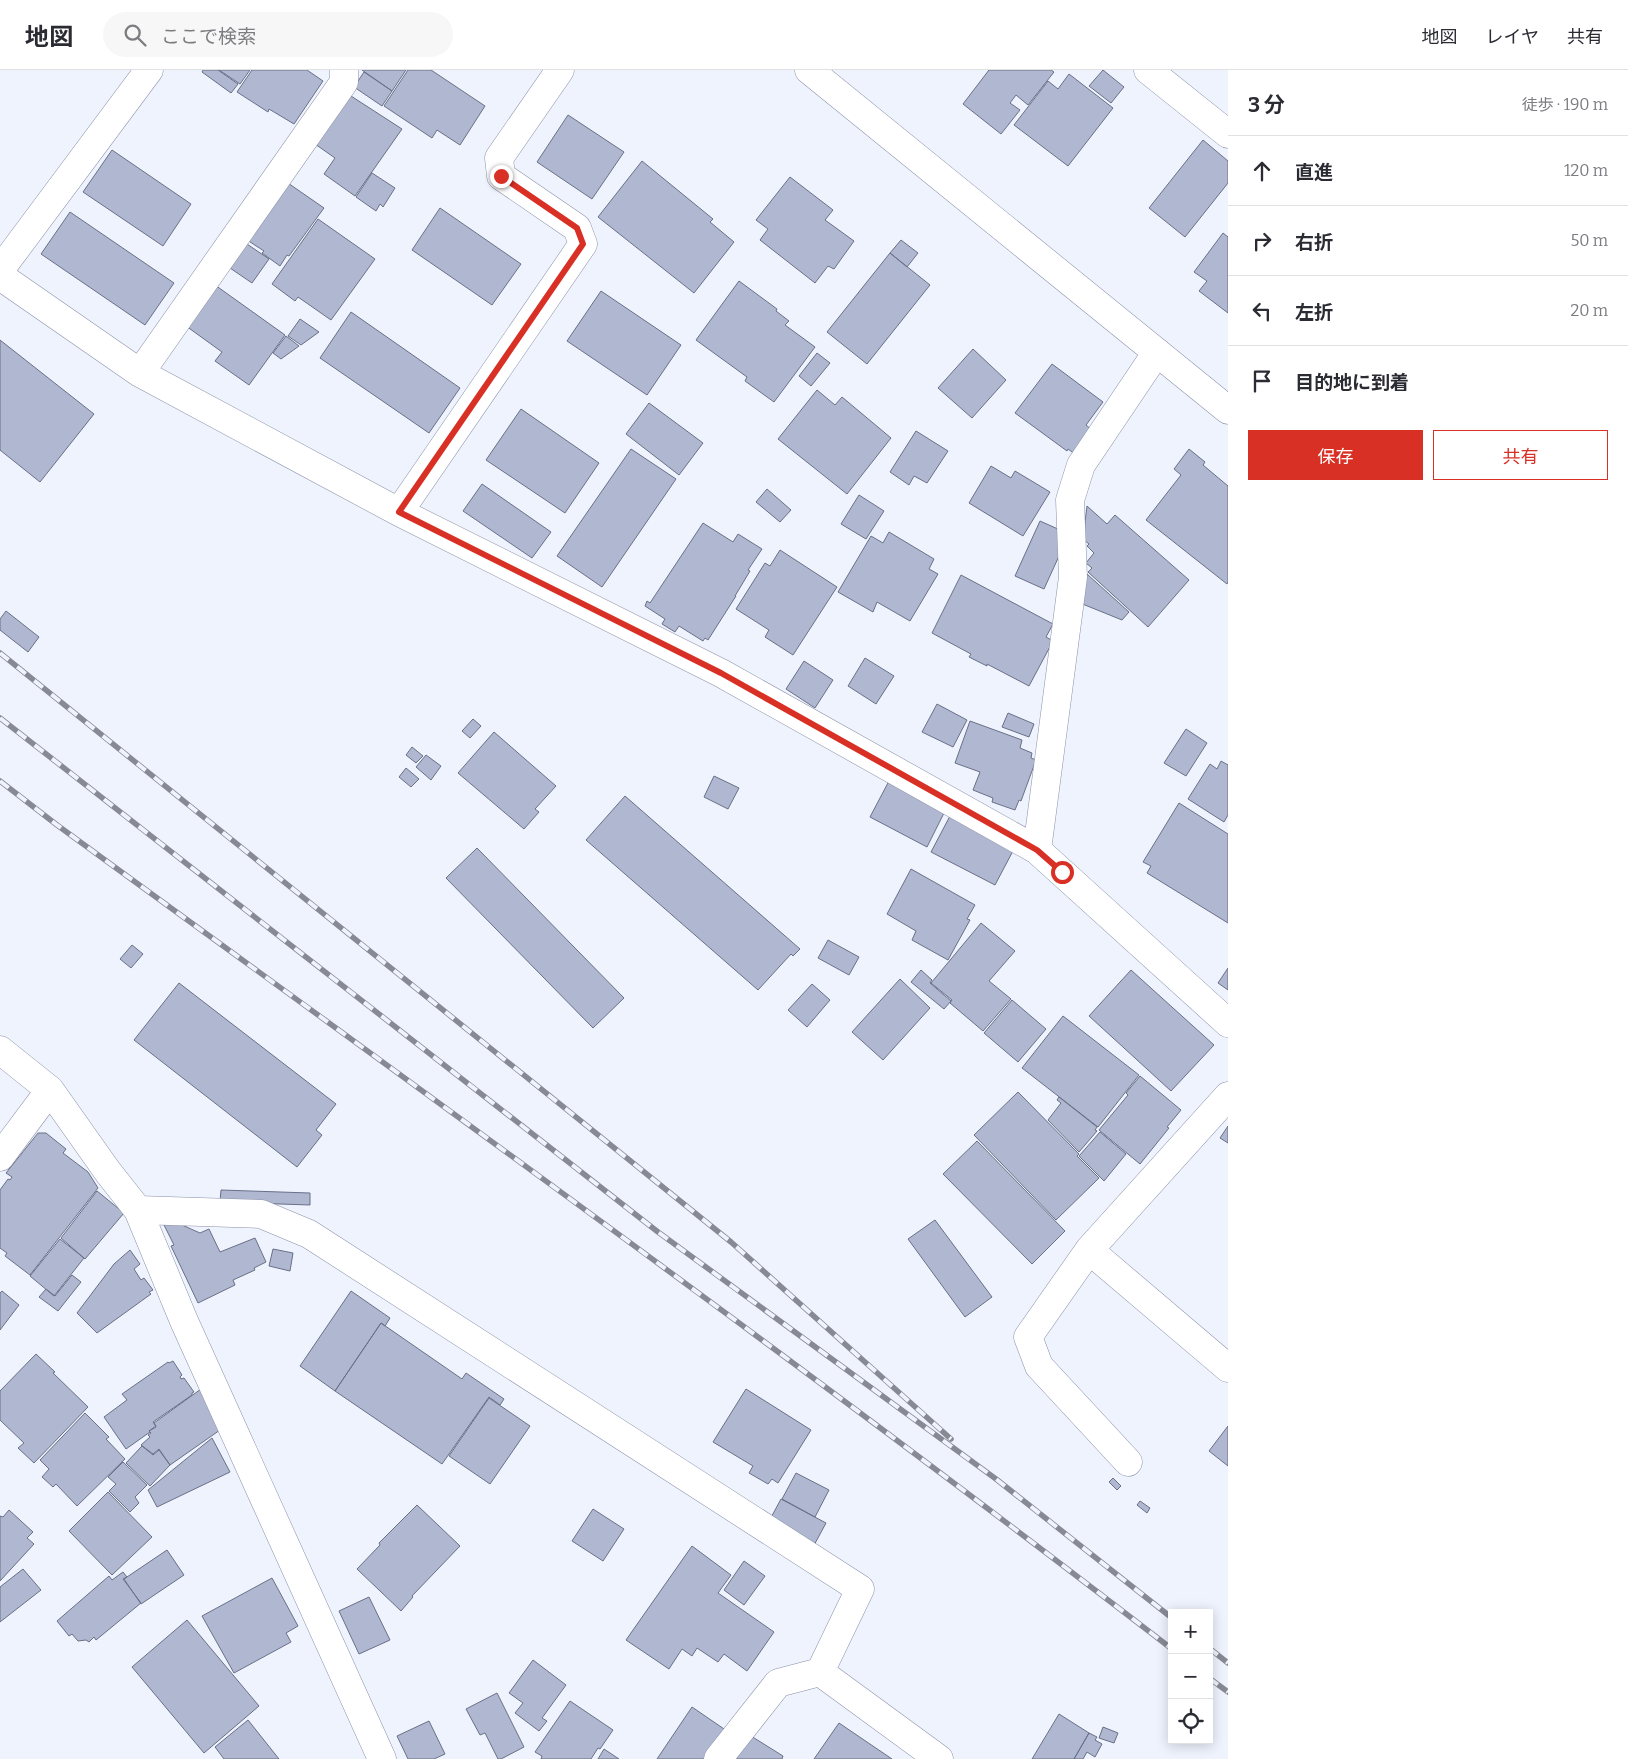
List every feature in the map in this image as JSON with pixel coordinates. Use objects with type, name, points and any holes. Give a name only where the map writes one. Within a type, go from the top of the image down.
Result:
[{"type":"street","points":[[0,270],[149,70]]},
{"type":"street","points":[[140,373],[344,82],[344,70]]},
{"type":"street","points":[[399,512],[583,244],[577,228],[501,176],[499,158],[560,70]]},
{"type":"street","points":[[809,70],[1228,410]]},
{"type":"street","points":[[1148,70],[1228,134]]},
{"type":"street","points":[[0,276],[140,373],[399,512],[721,673],[1037,850],[1228,1023]]},
{"type":"street","points":[[1037,850],[1073,577],[1070,500],[1082,465],[1158,352]]},
{"type":"street","points":[[0,1050],[50,1090],[108,1172],[138,1210],[184,1321],[382,1759]]},
{"type":"street","points":[[0,1157],[50,1090]]},
{"type":"street","points":[[1128,1462],[1040,1366],[1028,1338],[1089,1250],[1228,1096]]},
{"type":"street","points":[[138,1210],[261,1214],[309,1234],[860,1588],[820,1672],[778,1683],[718,1759]]},
{"type":"street","points":[[1089,1250],[1228,1368]]},
{"type":"street","points":[[820,1672],[939,1759]]},
{"type":"building","points":[[203,70],[218,70],[238,84],[231,93],[202,72]]},
{"type":"building","points":[[219,70],[250,70],[240,84]]},
{"type":"building","points":[[252,70],[307,70],[323,81],[294,124],[269,109],[268,112],[237,92]]},
{"type":"building","points":[[362,70],[406,70],[392,91]]},
{"type":"building","points":[[408,70],[431,70],[485,106],[460,145],[437,130],[432,138],[384,106]]},
{"type":"building","points":[[989,70],[1051,70],[1054,72],[1028,105],[1016,95],[1010,103],[1020,110],[1001,134],[963,104]]},
{"type":"building","points":[[1103,70],[1124,87],[1111,103],[1089,86]]},
{"type":"building","points":[[364,72],[392,91],[382,106],[354,87]]},
{"type":"building","points":[[1069,74],[1113,108],[1068,166],[1014,125],[1048,81],[1058,89]]},
{"type":"building","points":[[351,96],[402,129],[355,196],[324,174],[335,158],[315,144],[342,104],[344,106]]},
{"type":"building","points":[[568,115],[624,152],[592,199],[537,162]]},
{"type":"building","points":[[1203,140],[1228,161],[1228,183],[1185,237],[1149,208]]},
{"type":"building","points":[[112,150],[191,204],[163,246],[83,192]]},
{"type":"building","points":[[642,161],[713,219],[710,222],[734,242],[694,293],[598,217]]},
{"type":"building","points":[[372,173],[395,188],[383,207],[380,204],[376,211],[356,197]]},
{"type":"building","points":[[790,177],[833,210],[825,220],[854,241],[834,269],[828,266],[815,283],[760,240],[768,229],[756,220]]},
{"type":"building","points":[[285,181],[324,208],[280,266],[262,253],[264,251],[244,238]]},
{"type":"building","points":[[440,208],[521,264],[492,305],[412,250]]},
{"type":"building","points":[[70,212],[174,283],[145,325],[41,254]]},
{"type":"building","points":[[318,219],[375,259],[331,320],[298,297],[295,301],[272,284]]},
{"type":"building","points":[[1223,233],[1228,237],[1228,313],[1199,291],[1207,281],[1194,272]]},
{"type":"building","points":[[901,240],[918,253],[907,267],[890,253]]},
{"type":"building","points":[[244,242],[269,259],[252,283],[227,266]]},
{"type":"building","points":[[890,253],[930,285],[867,364],[827,332]]},
{"type":"building","points":[[739,281],[777,309],[776,311],[789,321],[785,325],[815,347],[774,402],[745,381],[747,377],[696,340]]},
{"type":"building","points":[[215,285],[285,335],[249,385],[215,361],[222,352],[186,326]]},
{"type":"building","points":[[601,291],[681,345],[647,395],[567,341]]},
{"type":"building","points":[[351,312],[460,388],[429,433],[320,358]]},
{"type":"building","points":[[300,319],[319,332],[301,345],[288,336]]},
{"type":"building","points":[[286,336],[299,346],[281,359],[273,353]]},
{"type":"building","points":[[0,340],[94,414],[40,482],[0,450]]},
{"type":"building","points":[[973,349],[1006,380],[972,418],[938,388]]},
{"type":"building","points":[[817,353],[830,363],[811,386],[799,376]]},
{"type":"building","points":[[1052,364],[1103,402],[1086,425],[1092,430],[1079,457],[1068,449],[1067,451],[1015,413]]},
{"type":"building","points":[[817,390],[835,405],[842,397],[891,438],[847,494],[778,439]]},
{"type":"building","points":[[649,403],[703,443],[679,475],[626,434]]},
{"type":"building","points":[[521,409],[599,463],[565,513],[486,460]]},
{"type":"building","points":[[916,431],[948,451],[927,483],[914,476],[909,485],[890,472]]},
{"type":"building","points":[[631,449],[676,479],[602,587],[557,556]]},
{"type":"building","points":[[1189,449],[1205,462],[1203,465],[1228,486],[1227,584],[1146,520],[1181,475],[1174,469]]},
{"type":"building","points":[[991,466],[1011,478],[1015,471],[1050,492],[1023,536],[969,503]]},
{"type":"building","points":[[482,484],[551,532],[532,558],[463,511]]},
{"type":"building","points":[[767,489],[791,510],[780,522],[756,502]]},
{"type":"building","points":[[859,495],[884,511],[866,539],[841,524]]},
{"type":"building","points":[[1087,506],[1107,524],[1115,515],[1189,580],[1148,627],[1088,572],[1092,568],[1086,563],[1094,553],[1087,546],[1089,544],[1083,539]]},
{"type":"building","points":[[1040,521],[1069,534],[1044,589],[1015,576]]},
{"type":"building","points":[[703,523],[733,542],[738,534],[762,549],[748,570],[750,571],[736,596],[708,640],[705,638],[703,641],[679,626],[675,632],[662,624],[665,619],[645,606],[647,601],[650,603]]},
{"type":"building","points":[[889,532],[934,559],[929,569],[938,574],[910,621],[877,602],[873,612],[838,592],[871,536],[883,543]]},
{"type":"building","points":[[780,550],[837,587],[793,655],[765,637],[769,630],[736,609],[765,563],[770,566]]},
{"type":"building","points":[[1087,574],[1129,612],[1122,620],[1080,603]]},
{"type":"building","points":[[961,575],[1053,624],[1046,637],[1053,641],[1029,686],[987,664],[987,666],[969,657],[971,654],[932,633]]},
{"type":"building","points":[[6,611],[39,637],[28,652],[0,630],[0,619]]},
{"type":"building","points":[[865,658],[894,676],[876,704],[848,686]]},
{"type":"building","points":[[804,661],[833,680],[815,708],[786,689]]},
{"type":"building","points":[[937,704],[967,720],[953,747],[922,732]]},
{"type":"building","points":[[1008,713],[1034,724],[1029,737],[1002,727]]},
{"type":"building","points":[[473,719],[481,726],[470,738],[462,731]]},
{"type":"building","points":[[970,721],[1022,740],[1020,748],[1032,753],[1031,758],[1036,760],[1021,801],[1019,800],[1015,810],[992,802],[993,798],[973,790],[980,772],[955,763]]},
{"type":"building","points":[[1186,729],[1207,743],[1186,776],[1164,763]]},
{"type":"building","points":[[494,732],[556,786],[535,809],[539,812],[524,829],[458,773]]},
{"type":"building","points":[[412,747],[423,756],[416,763],[406,755]]},
{"type":"building","points":[[426,755],[441,766],[431,780],[416,767]]},
{"type":"building","points":[[1221,761],[1228,765],[1228,815],[1224,822],[1188,799],[1210,764],[1217,769]]},
{"type":"building","points":[[406,768],[419,779],[411,787],[399,777]]},
{"type":"building","points":[[714,776],[739,788],[728,809],[704,797]]},
{"type":"building","points":[[889,781],[945,811],[927,847],[870,817]]},
{"type":"building","points":[[625,796],[800,949],[793,956],[791,954],[758,990],[586,840]]},
{"type":"building","points":[[1179,803],[1228,834],[1228,923],[1147,873],[1151,866],[1143,862]]},
{"type":"building","points":[[950,816],[1014,849],[995,885],[931,852]]},
{"type":"building","points":[[477,848],[624,998],[593,1028],[446,878]]},
{"type":"building","points":[[911,869],[975,905],[967,919],[970,920],[948,960],[912,940],[916,931],[887,914]]},
{"type":"building","points":[[981,923],[1015,951],[989,981],[1011,999],[983,1031],[950,1003],[952,1000],[931,983]]},
{"type":"building","points":[[828,940],[859,957],[849,975],[818,958]]},
{"type":"building","points":[[132,945],[143,954],[131,968],[120,959]]},
{"type":"building","points":[[1228,968],[1228,990],[1218,983]]},
{"type":"building","points":[[921,970],[932,980],[930,983],[951,1001],[944,1009],[911,982]]},
{"type":"building","points":[[1131,970],[1214,1045],[1171,1091],[1089,1016]]},
{"type":"building","points":[[900,979],[930,1008],[883,1060],[852,1032]]},
{"type":"building","points":[[179,983],[336,1104],[316,1130],[322,1135],[297,1167],[134,1040]]},
{"type":"building","points":[[812,984],[830,1000],[807,1027],[788,1010]]},
{"type":"building","points":[[1012,1000],[1046,1029],[1018,1062],[984,1033]]},
{"type":"building","points":[[1063,1016],[1139,1075],[1098,1127],[1022,1068]]},
{"type":"building","points":[[1140,1076],[1181,1110],[1140,1164],[1099,1130],[1128,1095],[1126,1093]]},
{"type":"building","points":[[1018,1092],[1079,1154],[1077,1156],[1099,1178],[1056,1220],[974,1135]]},
{"type":"building","points":[[1059,1097],[1097,1127],[1095,1130],[1097,1131],[1079,1152],[1048,1120],[1061,1103],[1057,1100]]},
{"type":"building","points":[[1228,1126],[1228,1143],[1220,1138]]},
{"type":"building","points":[[1100,1132],[1126,1154],[1104,1181],[1079,1156]]},
{"type":"building","points":[[38,1133],[46,1133],[66,1149],[63,1153],[88,1172],[98,1188],[30,1275],[5,1256],[7,1253],[0,1248],[0,1190],[8,1179],[10,1180],[12,1177],[6,1173]]},
{"type":"building","points":[[977,1141],[1065,1231],[1032,1264],[943,1174]]},
{"type":"building","points":[[221,1190],[310,1193],[310,1205],[220,1202]]},
{"type":"building","points":[[97,1191],[124,1213],[85,1259],[61,1238]]},
{"type":"building","points":[[935,1220],[992,1297],[965,1317],[908,1239]]},
{"type":"building","points":[[173,1221],[200,1233],[209,1229],[220,1252],[255,1238],[266,1262],[254,1268],[255,1270],[233,1280],[235,1285],[198,1303],[171,1246],[174,1245],[164,1225]]},
{"type":"building","points":[[60,1239],[84,1258],[54,1296],[30,1276]]},
{"type":"building","points":[[273,1249],[293,1253],[290,1271],[269,1266]]},
{"type":"building","points":[[130,1250],[140,1264],[134,1269],[141,1280],[144,1278],[153,1290],[149,1292],[151,1294],[97,1333],[77,1313],[114,1264]]},
{"type":"building","points":[[72,1275],[81,1282],[58,1311],[39,1297],[46,1289],[55,1296]]},
{"type":"building","points":[[2,1291],[19,1305],[0,1330],[0,1293]]},
{"type":"building","points":[[351,1291],[390,1318],[385,1326],[381,1323],[335,1391],[300,1366]]},
{"type":"building","points":[[381,1323],[462,1379],[466,1373],[504,1399],[500,1405],[489,1397],[442,1464],[335,1391]]},
{"type":"building","points":[[36,1354],[88,1407],[34,1463],[18,1448],[24,1443],[0,1420],[0,1391]]},
{"type":"building","points":[[173,1361],[182,1375],[181,1379],[184,1378],[194,1392],[153,1422],[156,1426],[150,1432],[126,1449],[104,1417],[127,1400],[122,1394],[168,1362]]},
{"type":"building","points":[[201,1389],[220,1430],[170,1465],[159,1449],[153,1454],[141,1445],[150,1437],[148,1435],[151,1433],[149,1431],[156,1427],[154,1423]]},
{"type":"building","points":[[746,1389],[811,1430],[778,1483],[772,1479],[768,1484],[749,1473],[753,1466],[713,1442]]},
{"type":"building","points":[[489,1398],[530,1426],[490,1484],[449,1456]]},
{"type":"building","points":[[85,1413],[109,1437],[106,1439],[125,1459],[77,1506],[56,1484],[53,1487],[42,1477],[49,1469],[40,1460]]},
{"type":"building","points":[[1228,1426],[1228,1466],[1209,1451]]},
{"type":"building","points":[[212,1438],[230,1472],[157,1507],[148,1490]]},
{"type":"building","points":[[142,1446],[153,1455],[159,1450],[170,1465],[150,1486],[126,1463]]},
{"type":"building","points":[[123,1462],[147,1485],[135,1497],[139,1503],[130,1512],[109,1491],[116,1484],[108,1477]]},
{"type":"building","points":[[796,1473],[829,1490],[815,1517],[782,1499]]},
{"type":"building","points":[[1113,1478],[1121,1486],[1117,1490],[1109,1482]]},
{"type":"building","points":[[108,1492],[152,1537],[112,1575],[69,1531]]},
{"type":"building","points":[[781,1499],[826,1523],[812,1549],[767,1525]]},
{"type":"building","points":[[1140,1501],[1150,1508],[1147,1513],[1137,1505]]},
{"type":"building","points":[[417,1505],[460,1546],[412,1596],[401,1611],[357,1569],[380,1545],[379,1543]]},
{"type":"building","points":[[593,1509],[624,1529],[603,1561],[572,1541]]},
{"type":"building","points":[[9,1510],[33,1532],[27,1538],[34,1544],[0,1581],[0,1516],[3,1517]]},
{"type":"building","points":[[692,1546],[731,1575],[718,1593],[774,1632],[747,1671],[724,1654],[718,1662],[697,1648],[692,1656],[682,1649],[669,1669],[626,1640]]},
{"type":"building","points":[[167,1550],[184,1575],[141,1604],[124,1579]]},
{"type":"building","points":[[744,1561],[765,1576],[744,1605],[724,1590]]},
{"type":"building","points":[[23,1569],[41,1590],[0,1622],[0,1587]]},
{"type":"building","points":[[123,1572],[127,1577],[123,1579],[141,1603],[96,1640],[94,1637],[89,1642],[86,1640],[78,1641],[72,1634],[69,1636],[57,1621],[109,1576],[112,1580]]},
{"type":"building","points":[[272,1578],[298,1626],[286,1633],[291,1642],[234,1673],[202,1616]]},
{"type":"building","points":[[369,1597],[390,1640],[359,1654],[339,1611]]},
{"type":"building","points":[[187,1620],[259,1706],[204,1753],[132,1667]]},
{"type":"building","points":[[533,1660],[566,1685],[542,1718],[547,1721],[539,1731],[515,1713],[523,1703],[509,1693]]},
{"type":"building","points":[[497,1693],[524,1747],[501,1759],[498,1759],[485,1733],[480,1735],[466,1709]]},
{"type":"building","points":[[570,1701],[613,1730],[591,1759],[541,1759],[542,1756],[535,1752]]},
{"type":"building","points":[[692,1707],[727,1731],[708,1759],[657,1759]]},
{"type":"building","points":[[1059,1714],[1089,1733],[1074,1759],[1032,1759]]},
{"type":"building","points":[[248,1720],[279,1759],[224,1759],[215,1747]]},
{"type":"building","points":[[429,1721],[445,1754],[434,1759],[408,1759],[397,1736]]},
{"type":"building","points":[[839,1723],[892,1759],[814,1759]]},
{"type":"building","points":[[1103,1727],[1118,1733],[1114,1743],[1099,1738]]},
{"type":"building","points":[[1089,1733],[1097,1737],[1095,1740],[1102,1744],[1095,1757],[1087,1752],[1083,1759],[1074,1759]]},
{"type":"building","points":[[751,1736],[783,1756],[782,1759],[736,1759]]},
{"type":"building","points":[[604,1749],[619,1759],[598,1759]]},
{"type":"railway","points":[[0,653],[731,1242],[951,1439]]},
{"type":"railway","points":[[0,718],[658,1232],[996,1479],[1168,1615]]},
{"type":"railway","points":[[0,781],[57,825],[757,1336],[1168,1646]]},
{"type":"railway","points":[[1213,1651],[1228,1663]]},
{"type":"railway","points":[[1213,1681],[1228,1692]]},
{"type":"route","points":[[501,176],[577,228],[583,244],[399,512],[721,673],[1037,850],[1062,872]]}]
